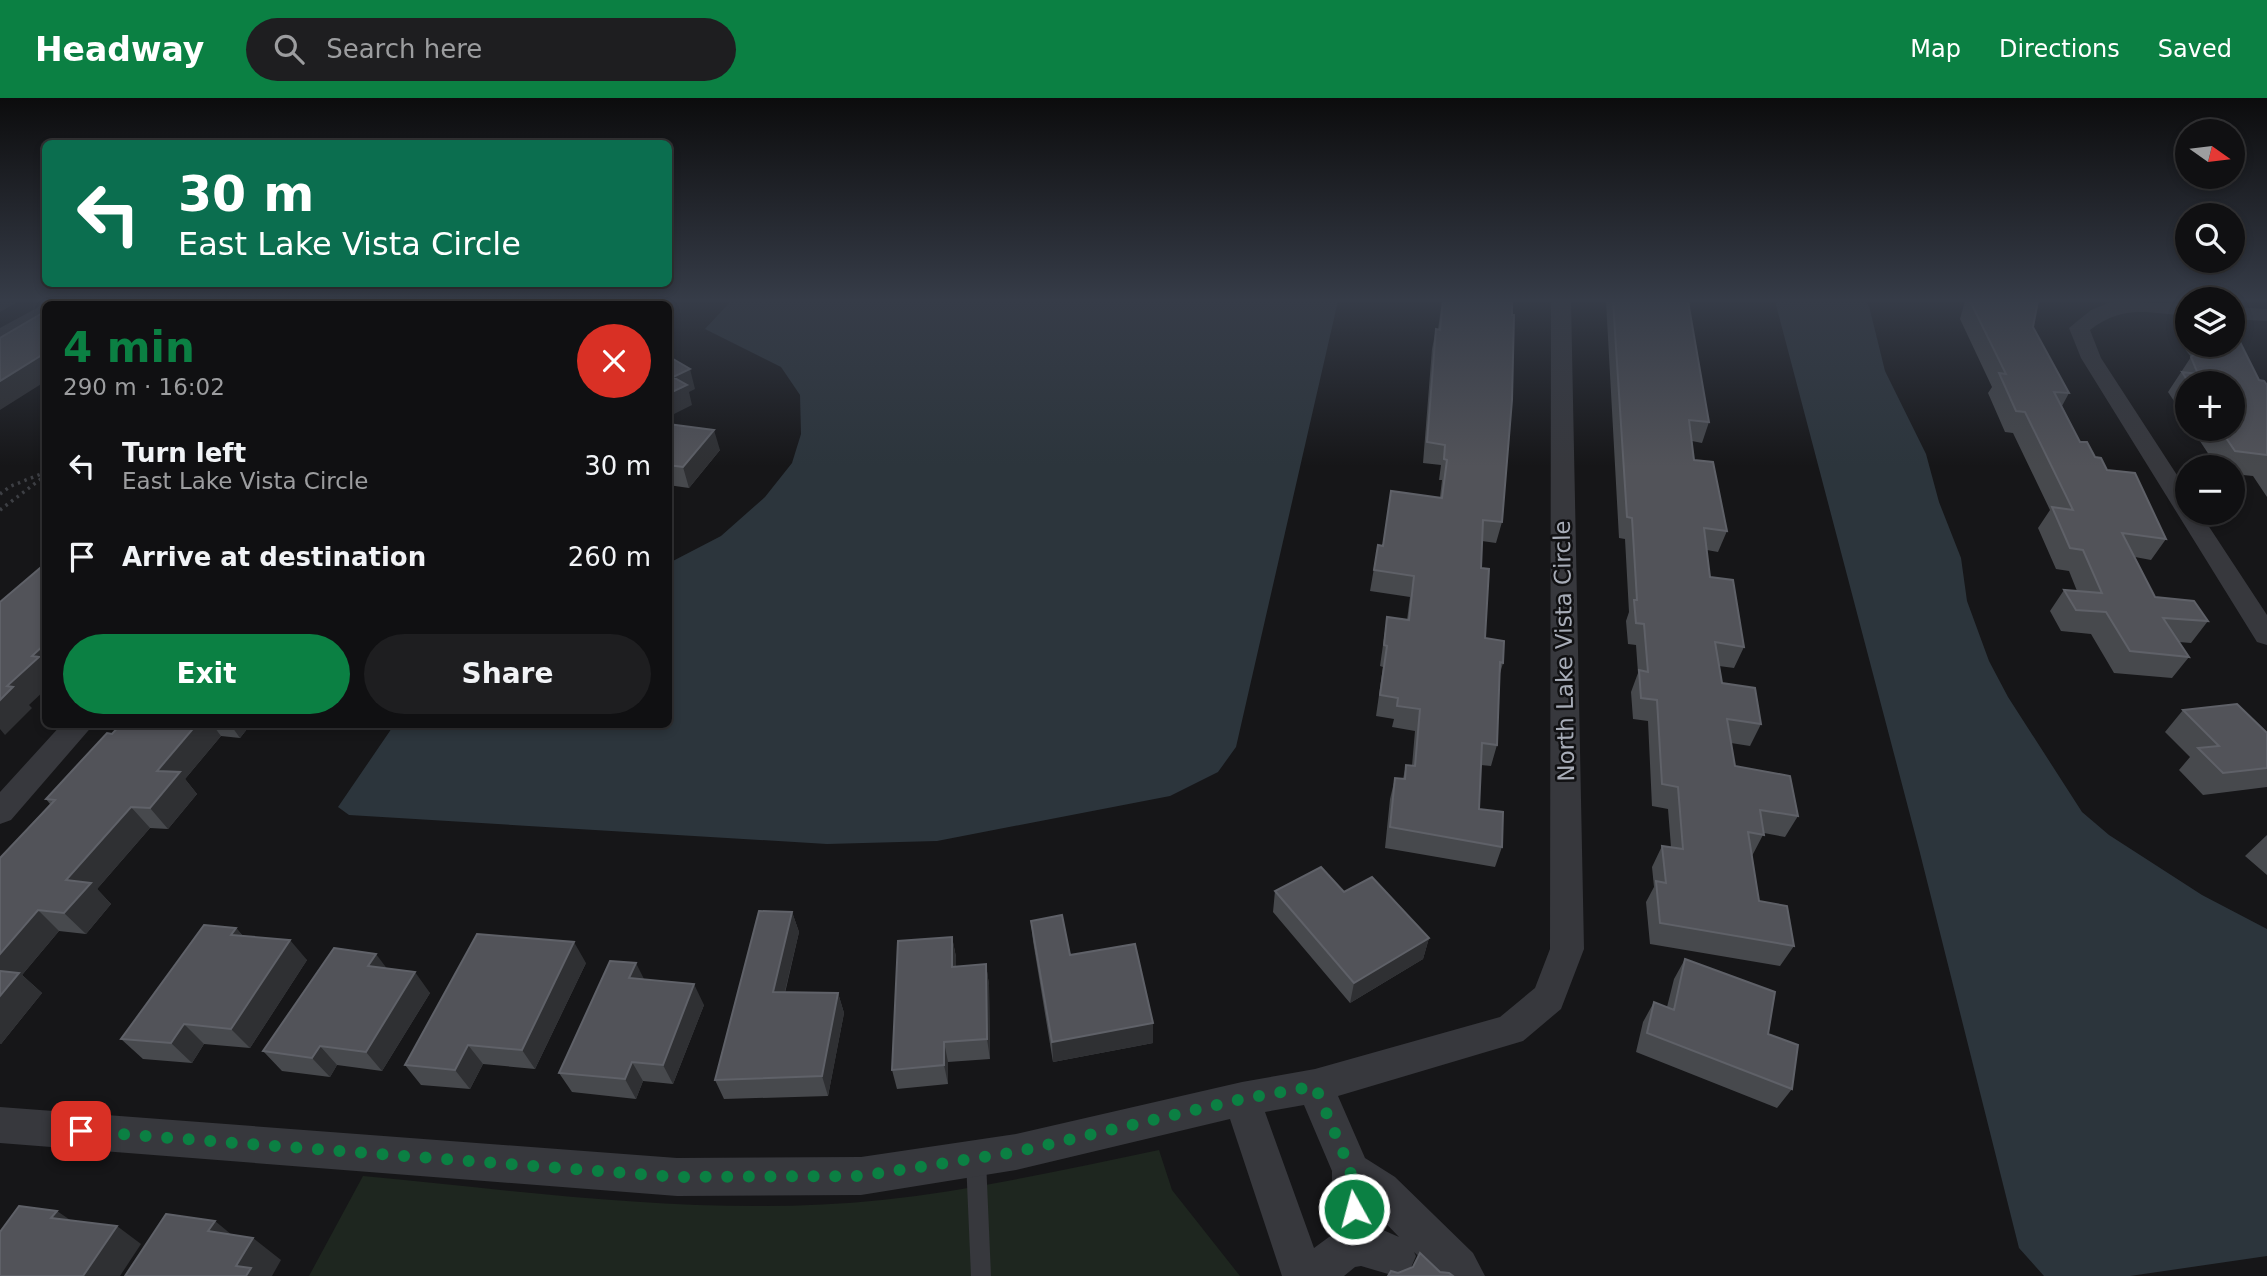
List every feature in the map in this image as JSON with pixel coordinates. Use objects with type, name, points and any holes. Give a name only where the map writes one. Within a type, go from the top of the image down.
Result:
[{"type":"street","name":"North Lake Vista Circle","points":[[1315,1086],[1510,1030],[1549,998],[1567,949],[1562,356]]},
{"type":"street","points":[[2090,356],[2175,491]]},
{"type":"street","points":[[2196,525],[2267,636]]},
{"type":"street","points":[[0,812],[76,728]]},
{"type":"street","points":[[0,1125],[677,1177],[861,1176],[1016,1152],[1242,1099],[1315,1086],[1351,1171],[1381,1191],[1459,1267],[1464,1276]]},
{"type":"street","points":[[1242,1099],[1303,1276]]},
{"type":"street","points":[[1316,1276],[1331,1258],[1343,1250],[1383,1251],[1348,1185],[1351,1171]]},
{"type":"lane","points":[[976,1158],[981,1276]]},
{"type":"path","points":[[0,494],[11,486],[42,474]]},
{"type":"path","points":[[0,510],[42,476]]},
{"type":"shaded area","points":[[759,356],[1325,356],[1236,747],[1218,772],[1170,796],[937,841],[827,844],[349,815],[338,807],[392,728],[672,728],[672,561],[721,536],[765,497],[792,463],[801,434],[800,395],[781,367]]},
{"type":"shaded area","points":[[1789,356],[1881,356],[1885,371],[1926,454],[1939,502],[1961,558],[1967,601],[1989,661],[2008,697],[2082,812],[2109,835],[2202,895],[2267,929],[2267,1256],[2130,1276],[2044,1276],[2019,1248],[1919,849]]},
{"type":"shaded area","points":[[1159,1150],[1172,1190],[1240,1276],[309,1276],[363,1176],[622,1201],[688,1205],[818,1205],[952,1191]]},
{"type":"building","points":[[0,356],[40,356],[0,381]]},
{"type":"building","points":[[1434,356],[1513,356],[1502,522],[1483,520],[1481,568],[1489,569],[1485,638],[1504,641],[1503,663],[1500,662],[1497,745],[1482,743],[1479,809],[1503,812],[1502,847],[1390,827],[1395,778],[1405,779],[1406,765],[1415,766],[1420,709],[1397,706],[1398,698],[1380,695],[1387,646],[1384,645],[1387,617],[1409,620],[1414,576],[1374,570],[1378,545],[1383,546],[1391,491],[1442,498],[1447,460],[1444,459],[1445,445],[1427,442]]},
{"type":"building","points":[[1617,356],[1698,356],[1709,422],[1689,420],[1694,460],[1713,462],[1727,531],[1704,528],[1710,577],[1733,580],[1744,647],[1715,642],[1722,683],[1755,688],[1761,724],[1727,719],[1735,766],[1790,776],[1798,816],[1760,810],[1764,835],[1748,832],[1759,901],[1787,906],[1794,946],[1660,923],[1656,881],[1666,883],[1662,846],[1683,849],[1678,787],[1662,784],[1657,700],[1641,698],[1639,670],[1648,672],[1644,624],[1636,623],[1632,518],[1627,517]]},
{"type":"building","points":[[1997,356],[2049,356],[2069,393],[2054,392],[2080,442],[2087,442],[2095,457],[2101,458],[2107,470],[2135,473],[2166,539],[2122,533],[2155,597],[2194,601],[2208,621],[2163,618],[2189,657],[2130,651],[2106,612],[2076,610],[2064,590],[2102,593],[2083,550],[2070,548],[2052,507],[2073,510],[2025,412],[2016,411],[1999,373],[2006,374]]},
{"type":"building","points":[[2247,356],[2259,380],[2267,385],[2267,455],[2235,451],[2228,441],[2245,441],[2245,371],[2197,371],[2191,357]]},
{"type":"building","points":[[672,358],[690,369],[673,377],[687,385],[672,392]]},
{"type":"building","points":[[672,425],[714,430],[683,467],[672,466]]},
{"type":"building","points":[[42,566],[42,647],[32,656],[39,657],[7,686],[13,687],[0,700],[0,602]]},
{"type":"building","points":[[2237,704],[2267,733],[2267,768],[2223,773],[2198,748],[2219,746],[2183,710]]},
{"type":"building","points":[[117,728],[194,728],[157,771],[180,772],[150,808],[131,807],[66,880],[91,883],[64,913],[38,910],[0,954],[0,858],[55,800],[46,799],[107,733],[112,734]]},
{"type":"building","points":[[1321,867],[1344,892],[1372,877],[1429,938],[1354,983],[1275,891]]},
{"type":"building","points":[[759,911],[792,912],[773,992],[838,993],[822,1076],[715,1080]]},
{"type":"building","points":[[1062,915],[1070,955],[1135,944],[1153,1023],[1052,1042],[1031,921]]},
{"type":"building","points":[[204,925],[236,928],[231,935],[290,940],[231,1029],[184,1024],[171,1043],[121,1039]]},
{"type":"building","points":[[477,934],[574,942],[522,1050],[468,1045],[455,1070],[405,1065]]},
{"type":"building","points":[[952,937],[952,967],[986,964],[987,1039],[944,1042],[944,1065],[892,1070],[898,941]]},
{"type":"building","points":[[334,948],[376,954],[368,966],[415,972],[366,1052],[320,1046],[312,1058],[263,1051]]},
{"type":"building","points":[[1685,959],[1775,992],[1768,1034],[1798,1045],[1792,1089],[1647,1033],[1654,1002],[1674,1010]]},
{"type":"building","points":[[610,961],[636,963],[629,978],[694,984],[663,1065],[632,1062],[625,1079],[559,1073]]},
{"type":"building","points":[[0,971],[19,973],[0,996]]},
{"type":"building","points":[[19,1206],[57,1211],[51,1218],[117,1226],[83,1276],[0,1276],[0,1232]]},
{"type":"building","points":[[166,1214],[215,1221],[208,1231],[253,1238],[236,1266],[251,1268],[246,1276],[125,1276]]},
{"type":"building","points":[[1420,1253],[1440,1272],[1453,1276],[1388,1276],[1391,1271],[1398,1273],[1413,1267]]},
{"type":"route","points":[[81,1131],[677,1177],[861,1176],[1016,1152],[1242,1099],[1315,1086],[1351,1171],[1348,1185],[1354,1209]]}]
